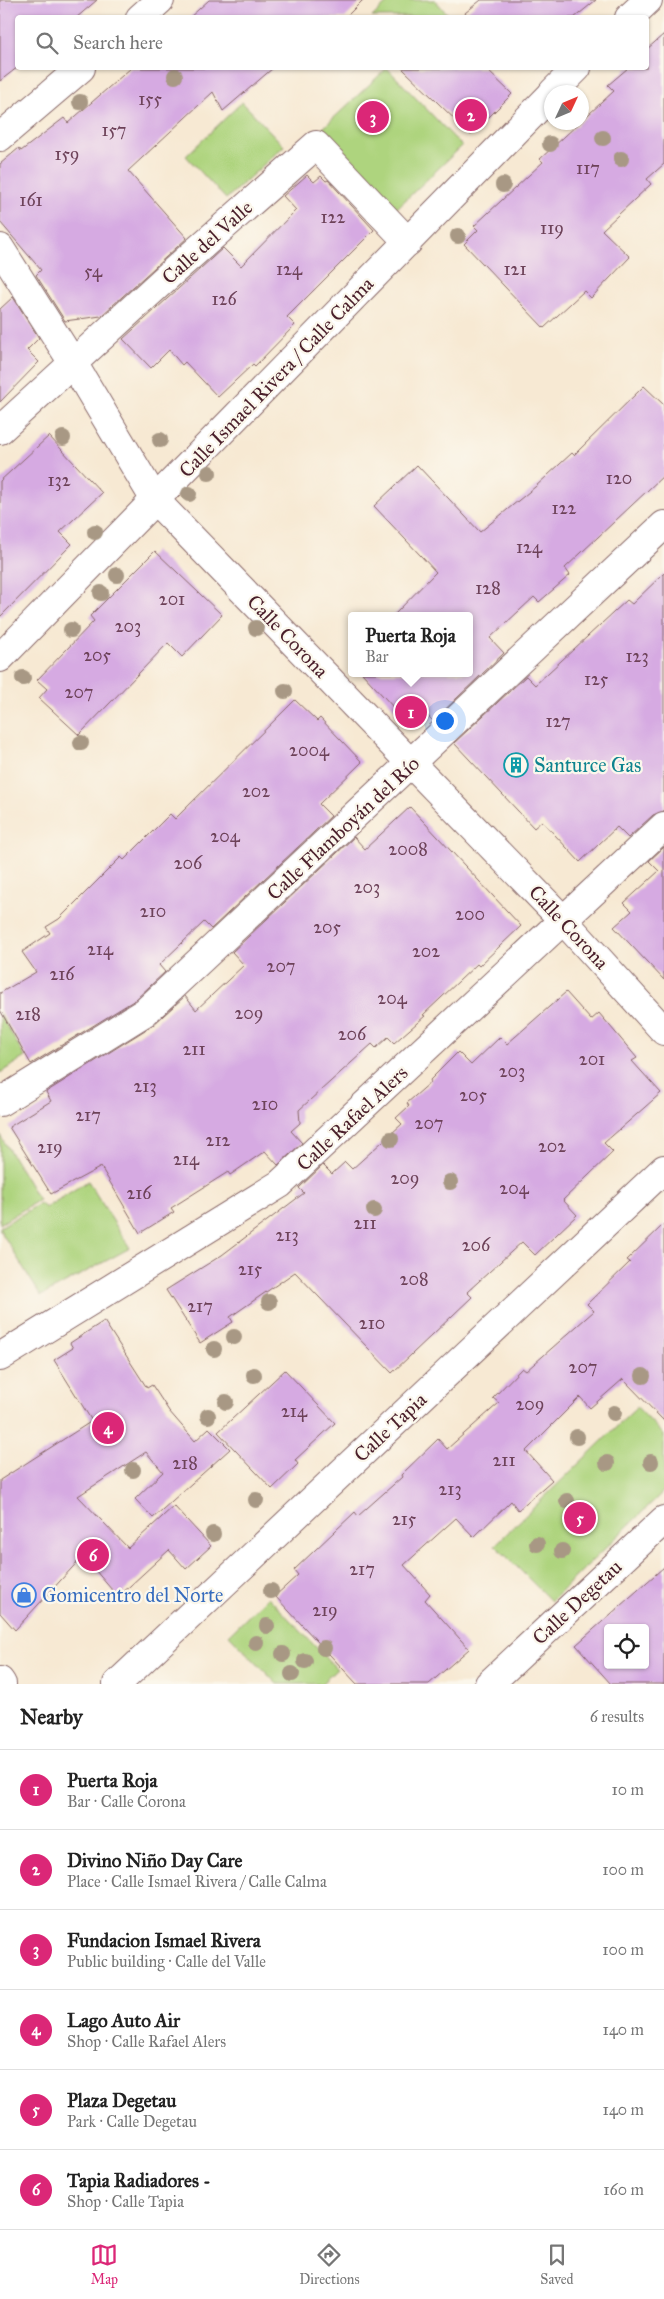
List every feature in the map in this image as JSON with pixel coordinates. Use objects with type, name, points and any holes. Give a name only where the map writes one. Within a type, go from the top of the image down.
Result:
[{"type":"street","points":[[143,15],[160,0]]},
{"type":"street","points":[[632,15],[648,0]]},
{"type":"street","points":[[0,137],[79,70]]},
{"type":"street","name":"Calle Ismael Rivera / Calle Calma","points":[[560,85],[575,70]]},
{"type":"street","name":"Calle Ismael Rivera / Calle Calma","points":[[0,658],[544,101]]},
{"type":"street","name":"Calle del Valle","points":[[0,430],[73,362],[316,145],[408,242]]},
{"type":"street","name":"Calle Corona","points":[[0,248],[73,362],[155,500],[564,921],[664,1032]]},
{"type":"street","name":"Calle Flamboyán del Río","points":[[0,1102],[145,1012],[664,525]]},
{"type":"street","name":"Calle Rafael Alers","points":[[0,1357],[280,1184],[664,826]]},
{"type":"street","name":"Calle Tapia","points":[[117,1684],[664,1169]]},
{"type":"street","name":"Calle Degetau","points":[[489,1684],[664,1520]]},
{"type":"green space","points":[[390,0],[435,0],[448,15],[374,15]]},
{"type":"green space","points":[[385,70],[389,70],[462,146],[396,209],[322,129]]},
{"type":"green space","points":[[242,102],[284,146],[226,199],[186,156]]},
{"type":"green space","points":[[0,1014],[25,1057],[0,1073]]},
{"type":"green space","points":[[0,1135],[39,1200],[0,1224]]},
{"type":"green space","points":[[88,1181],[130,1248],[41,1296],[0,1230],[0,1227],[41,1203],[45,1208]]},
{"type":"green space","points":[[637,1407],[664,1435],[664,1491],[551,1601],[495,1545]]},
{"type":"green space","points":[[268,1597],[337,1669],[321,1684],[277,1684],[229,1635]]},
{"type":"building","points":[[0,0],[97,0],[80,15],[15,15],[15,69],[0,81]]},
{"type":"building","points":[[209,0],[363,0],[348,15],[192,15]]},
{"type":"building","points":[[481,0],[596,0],[578,15],[466,15],[465,13]]},
{"type":"building","points":[[664,34],[664,164],[647,179],[651,184],[602,230],[630,257],[591,298],[584,291],[544,328],[464,244],[478,230],[474,226],[543,162],[540,159],[572,130],[589,130],[589,114],[614,91],[608,85],[626,70],[649,70],[649,47]]},
{"type":"building","points":[[129,70],[271,70],[223,111],[213,92],[128,171],[187,238],[101,316],[65,321],[36,275],[41,270],[0,222],[0,164],[19,148],[21,151],[64,118],[68,123]]},
{"type":"building","points":[[404,70],[487,70],[512,94],[471,135]]},
{"type":"building","points":[[307,175],[314,182],[321,176],[326,181],[328,180],[374,230],[287,317],[295,325],[255,366],[253,364],[218,397],[185,362],[182,365],[169,350],[151,368],[123,339],[223,248],[241,266],[296,210],[283,196]]},
{"type":"building","points":[[13,297],[39,338],[27,350],[39,362],[0,402],[0,309]]},
{"type":"building","points":[[644,386],[664,405],[664,475],[565,568],[570,575],[539,602],[534,597],[490,638],[504,653],[433,721],[425,713],[418,720],[405,720],[366,677],[473,677],[473,612],[397,612],[436,572],[374,506],[417,465],[480,532],[535,487],[572,453],[574,455]]},
{"type":"building","points":[[49,436],[102,493],[60,532],[72,544],[0,617],[0,481]]},
{"type":"building","points":[[155,551],[222,615],[182,657],[168,643],[79,735],[39,698],[47,689],[37,680],[94,621],[90,616]]},
{"type":"building","points":[[664,573],[664,811],[653,815],[628,838],[617,827],[580,862],[542,821],[534,828],[454,743],[526,676],[535,685],[627,600],[632,604]]},
{"type":"building","points":[[295,700],[317,721],[320,718],[362,762],[319,804],[331,816],[211,929],[204,922],[159,965],[165,972],[135,1000],[31,1064],[0,1010],[0,993],[36,972],[22,952],[50,933],[46,927],[59,919],[121,857],[124,860],[170,814],[175,819]]},
{"type":"building","points":[[410,807],[521,926],[479,966],[477,964],[423,1015],[425,1016],[394,1043],[388,1037],[376,1048],[372,1044],[299,1110],[300,1123],[291,1131],[302,1143],[278,1165],[265,1151],[230,1175],[228,1172],[171,1208],[174,1212],[140,1233],[101,1167],[51,1194],[9,1127],[51,1101],[46,1092],[153,1025],[185,996],[196,1010],[244,965],[232,952],[354,837],[365,849]]},
{"type":"building","points":[[664,847],[664,980],[614,927],[632,911],[624,903],[659,871],[649,861]]},
{"type":"building","points":[[566,992],[591,1020],[599,1013],[637,1058],[632,1061],[661,1093],[604,1143],[613,1152],[563,1200],[577,1215],[535,1255],[522,1242],[467,1292],[472,1297],[392,1373],[295,1272],[230,1317],[233,1322],[200,1343],[166,1290],[222,1255],[304,1193],[299,1188],[323,1165],[332,1174],[345,1162],[352,1169],[402,1124],[396,1118],[409,1106],[407,1103],[431,1082],[430,1080],[458,1052],[471,1065],[500,1037],[507,1044]]},
{"type":"building","points":[[664,1224],[664,1421],[623,1379],[590,1408],[580,1397],[526,1451],[552,1480],[518,1510],[511,1501],[474,1537],[456,1518],[404,1565],[430,1594],[425,1600],[469,1649],[429,1684],[357,1684],[275,1596],[298,1575],[294,1570],[355,1512],[358,1516],[402,1477],[401,1475],[438,1439],[447,1449],[499,1403],[493,1398],[522,1368],[526,1371],[594,1311],[587,1304],[630,1262],[627,1260]]},
{"type":"building","points":[[104,1321],[147,1388],[152,1385],[169,1411],[195,1441],[209,1428],[230,1449],[153,1518],[135,1499],[163,1472],[146,1452],[78,1496],[128,1548],[174,1506],[211,1546],[186,1569],[169,1550],[118,1597],[83,1556],[15,1630],[0,1613],[0,1480],[92,1421],[54,1360],[73,1348],[70,1343]]},
{"type":"building","points":[[285,1370],[335,1423],[295,1460],[298,1464],[272,1489],[218,1432]]},
{"type":"building","points":[[664,1567],[664,1684],[611,1684],[576,1645]]},
{"type":"place","name":"Divino Niño Day Care","points":[[471,115]]},
{"type":"place","name":"Fundacion Ismael Rivera","points":[[373,117]]},
{"type":"place","name":"Puerta Roja","points":[[411,712]]},
{"type":"place","name":"Santurce Gas","points":[[516,765]]},
{"type":"place","name":"Lago Auto Air","points":[[108,1428]]},
{"type":"place","name":"Plaza Degetau","points":[[580,1518]]},
{"type":"place","name":"Tapia Radiadores -","points":[[93,1555]]},
{"type":"place","name":"Gomicentro del Norte","points":[[24,1595]]}]
